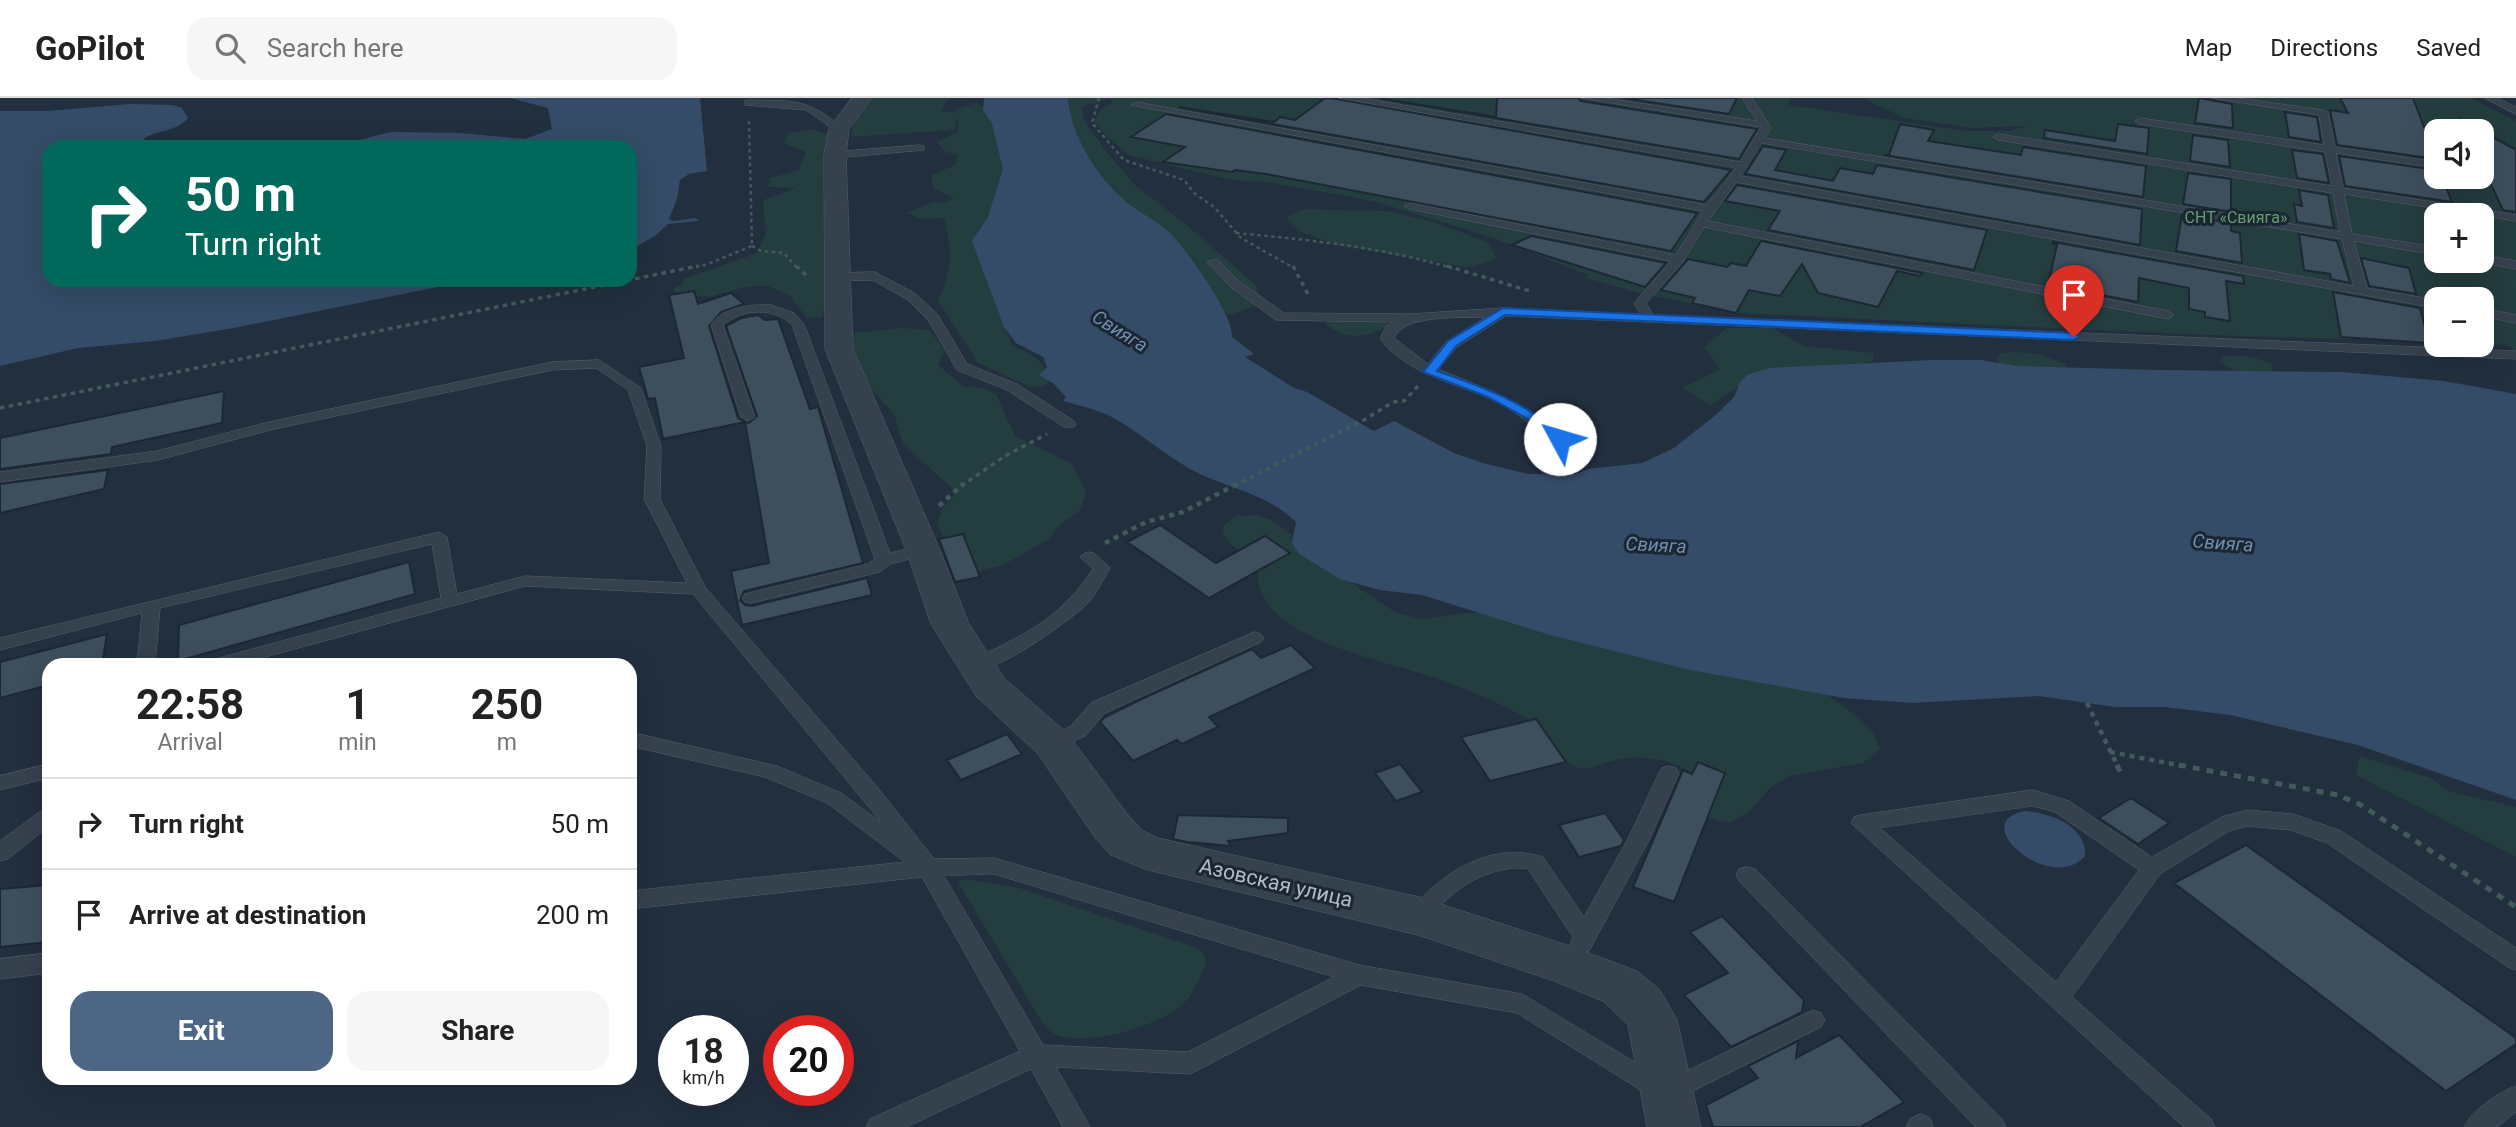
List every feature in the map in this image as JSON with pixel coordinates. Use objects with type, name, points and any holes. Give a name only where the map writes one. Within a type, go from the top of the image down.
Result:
[{"type":"street","points":[[837,142],[862,98]]},
{"type":"street","name":"Азовская улица","points":[[837,142],[839,349],[908,550],[989,687],[1053,744],[1112,827],[1127,843],[1148,853],[1577,951],[1642,1004],[1651,1020],[1669,1110]]},
{"type":"lane","points":[[1344,98],[1743,166]]},
{"type":"lane","points":[[1586,98],[1765,125]]},
{"type":"lane","points":[[1648,318],[1640,303],[1679,259],[1766,128],[1747,98]]},
{"type":"lane","points":[[2217,98],[2323,113],[2347,237],[2361,290]]},
{"type":"lane","points":[[2490,98],[2516,111]]},
{"type":"lane","points":[[748,103],[809,107],[821,113],[837,142],[920,148]]},
{"type":"lane","points":[[1136,106],[1710,209]]},
{"type":"lane","points":[[2140,121],[2424,162]]},
{"type":"lane","points":[[1998,137],[2516,218]]},
{"type":"lane","points":[[1760,140],[2424,249]]},
{"type":"lane","points":[[1734,178],[2424,302]]},
{"type":"lane","points":[[1410,206],[1679,259]]},
{"type":"lane","points":[[1701,223],[2168,315]]},
{"type":"lane","points":[[2494,261],[2516,265]]},
{"type":"lane","points":[[1213,262],[1236,285],[1280,317],[1410,318],[1503,312],[1574,314],[2516,355]]},
{"type":"lane","points":[[837,277],[875,276],[912,297],[933,318],[962,366],[974,374],[1012,387],[1069,424]]},
{"type":"lane","points":[[748,417],[718,325],[720,320],[750,309],[780,309],[798,324],[908,550],[874,568],[751,598]]},
{"type":"lane","points":[[1429,372],[1452,344],[1503,312]]},
{"type":"lane","points":[[2494,314],[2516,319]]},
{"type":"lane","points":[[1410,318],[1391,330],[1387,339],[1402,356],[1429,372],[1492,394],[1534,418],[1560,439]]},
{"type":"lane","points":[[0,477],[158,455],[269,426],[552,366],[599,364],[634,388],[654,446],[652,499],[698,589],[871,793],[928,868],[1077,1127]]},
{"type":"lane","points":[[0,644],[439,537],[450,601]]},
{"type":"lane","points":[[975,666],[1041,633],[1082,599],[1102,568],[1088,557]]},
{"type":"lane","points":[[240,658],[524,581],[698,589]]},
{"type":"lane","points":[[147,658],[152,605]]},
{"type":"lane","points":[[1053,744],[1078,731],[1098,708],[1255,638]]},
{"type":"lane","points":[[637,741],[770,771],[834,798],[928,868]]},
{"type":"lane","points":[[0,783],[42,773]]},
{"type":"lane","points":[[1577,951],[1638,840],[1670,773]]},
{"type":"lane","points":[[2152,868],[2062,806],[2033,798],[1861,823],[2202,1127]]},
{"type":"lane","points":[[2058,998],[2152,868],[2222,825],[2247,818],[2293,822],[2334,837],[2516,960]]},
{"type":"lane","points":[[0,853],[42,820]]},
{"type":"lane","points":[[1419,916],[1440,892],[1463,876],[1497,863],[1523,858],[1535,863],[1577,951]]},
{"type":"lane","points":[[637,899],[928,868],[994,866],[1359,975],[1522,1004],[1669,1110],[1814,1020]]},
{"type":"lane","points":[[1747,875],[1993,1127]]},
{"type":"lane","points":[[0,969],[42,965]]},
{"type":"lane","points":[[878,1127],[1037,1055],[1190,1063],[1359,975]]},
{"type":"lane","points":[[2477,1127],[2516,1097]]},
{"type":"path","points":[[1099,98],[1092,123],[1124,160],[1184,180],[1194,193],[1214,207],[1236,233],[1292,265],[1317,309],[1334,319]]},
{"type":"path","points":[[748,103],[752,246]]},
{"type":"path","points":[[1236,233],[1340,243],[1401,253],[1524,288],[1547,297],[1574,314]]},
{"type":"path","points":[[752,246],[761,251],[784,253],[805,277],[837,277]]},
{"type":"path","points":[[637,279],[705,265],[752,246]]},
{"type":"path","points":[[0,408],[597,287]]},
{"type":"path","points":[[1088,557],[1106,542],[1146,522],[1183,512],[1364,420],[1393,402],[1404,401],[1429,372]]},
{"type":"path","points":[[908,550],[930,528],[939,505],[1029,442],[1069,424]]},
{"type":"path","points":[[2087,703],[2121,774]]},
{"type":"green space","points":[[873,98],[953,98],[947,101],[941,112],[956,112],[956,109],[976,103],[1001,118],[1010,159],[993,294],[1012,345],[1035,357],[1043,365],[1048,383],[1042,387],[1029,386],[978,363],[938,301],[950,260],[944,218],[922,219],[907,213],[933,201],[945,203],[954,198],[934,189],[931,175],[955,165],[959,155],[945,152],[937,142],[958,131],[957,116],[955,130],[851,137],[853,124]]},
{"type":"green space","name":"СНТ «Свияга»","points":[[1068,98],[1791,98],[1789,105],[1967,131],[2009,131],[2028,126],[1971,128],[1905,118],[1862,98],[2471,98],[2516,121],[2516,351],[2507,345],[2494,344],[2494,287],[2424,287],[2424,342],[2179,334],[1736,313],[1639,293],[1586,278],[1588,275],[1493,238],[1373,201],[1274,183],[1231,180],[1129,155],[1106,136],[1094,121],[1101,110],[1113,101],[1108,99],[1082,107],[1084,120],[1136,186],[1183,222],[1256,285],[1259,304],[1232,315],[1224,312],[1201,272],[1173,236],[1129,204],[1107,183],[1088,157],[1075,128]]},
{"type":"green space","points":[[812,129],[834,136],[826,303],[822,317],[807,318],[789,295],[768,286],[750,286],[707,297],[674,292],[674,288],[683,284],[683,279],[757,253],[766,234],[763,200],[796,188],[768,187],[770,178],[799,170],[806,152],[784,143],[788,133]]},
{"type":"green space","points":[[1304,209],[1387,211],[1434,222],[1489,243],[1496,258],[1470,268],[1337,245],[1301,232],[1286,217]]},
{"type":"green space","points":[[1340,315],[1384,320],[1389,323],[1374,333],[1347,335],[1331,328],[1325,322]]},
{"type":"green space","points":[[903,328],[930,330],[944,351],[938,365],[963,386],[984,388],[996,394],[1015,436],[1071,463],[1086,492],[1080,511],[1061,524],[1048,540],[1003,565],[975,572],[948,543],[937,526],[943,507],[957,493],[903,444],[894,414],[860,377],[860,364],[848,349],[853,333]]},
{"type":"green space","points":[[1727,328],[1773,328],[1804,346],[1874,353],[1873,361],[1818,376],[1744,383],[1711,405],[1682,388],[1720,369],[1704,347]]},
{"type":"green space","points":[[2002,353],[2040,354],[2066,364],[2067,368],[2056,371],[1999,364],[1996,359]]},
{"type":"green space","points":[[2222,357],[2253,357],[2272,364],[2272,376],[2240,375],[2220,361]]},
{"type":"green space","points":[[1255,515],[1272,520],[1362,590],[1395,612],[1421,619],[1464,613],[1507,613],[1806,679],[1851,712],[1873,733],[1880,749],[1863,763],[1790,776],[1771,787],[1748,813],[1729,823],[1710,818],[1701,808],[1700,779],[1679,766],[1655,759],[1630,758],[1586,768],[1574,766],[1562,758],[1539,729],[1523,716],[1475,693],[1354,653],[1294,627],[1272,609],[1259,587],[1260,561],[1231,545],[1223,534],[1224,525],[1236,516]]},
{"type":"green space","points":[[2360,756],[2433,779],[2448,791],[2516,807],[2516,857],[2356,775]]},
{"type":"green space","points":[[964,879],[1019,888],[1197,948],[1203,953],[1206,964],[1185,1002],[1160,1019],[1101,1037],[1082,1039],[1053,1033],[1041,1021],[960,886],[958,881]]},
{"type":"water","points":[[510,98],[700,98],[707,171],[689,174],[680,180],[677,199],[669,219],[674,221],[695,218],[699,221],[668,224],[655,236],[637,246],[637,140],[360,140],[390,132],[460,133],[525,139],[552,129],[548,108]]},
{"type":"water","name":"Свияга","points":[[984,98],[1068,98],[1075,128],[1088,157],[1118,194],[1163,227],[1180,244],[1218,300],[1231,327],[1232,337],[1254,354],[1245,357],[1294,388],[1307,392],[1374,431],[1394,421],[1454,453],[1528,474],[1576,474],[1588,469],[1642,463],[1674,448],[1718,413],[1734,397],[1740,382],[1747,375],[1769,368],[1981,360],[2018,366],[2341,372],[2444,381],[2516,394],[2516,800],[2358,745],[2230,715],[2165,707],[2115,707],[2039,696],[1912,703],[1844,698],[1690,670],[1550,635],[1422,595],[1380,590],[1340,579],[1299,554],[1292,543],[1296,522],[1285,512],[1259,497],[1190,469],[1114,418],[1063,401],[1066,397],[1054,384],[1039,375],[1047,367],[1043,357],[1016,343],[1004,327],[972,241],[988,217],[1003,169],[992,124],[983,110]]},
{"type":"water","points":[[130,104],[173,105],[182,108],[188,118],[172,129],[143,139],[145,140],[42,140],[42,287],[437,287],[234,328],[155,341],[78,348],[0,366],[0,111],[48,111]]},
{"type":"water","points":[[2025,811],[2055,818],[2073,829],[2084,846],[2085,856],[2070,866],[2053,867],[2035,862],[2020,852],[2009,840],[2004,828],[2009,818]]},
{"type":"building","points":[[1325,98],[1731,170],[1704,202],[1178,107],[1274,122],[1280,117],[1295,120]]},
{"type":"building","points":[[1378,98],[1496,117],[1497,98],[1578,98],[1581,101],[1757,129],[1739,159]]},
{"type":"building","points":[[1623,98],[1737,98],[1729,114]]},
{"type":"building","points":[[2199,98],[2232,104],[2233,128],[2195,123]]},
{"type":"building","points":[[2340,98],[2413,98],[2424,127],[2424,157],[2337,145],[2330,110],[2348,113]]},
{"type":"building","points":[[2285,112],[2317,117],[2321,142],[2289,137]]},
{"type":"building","points":[[1166,114],[1697,213],[1671,251],[1266,174],[1163,162],[1185,147],[1131,137]]},
{"type":"building","points":[[1900,124],[1934,130],[1928,141],[2021,155],[2023,147],[2146,166],[2143,197],[1884,155],[1889,155]]},
{"type":"building","points":[[2118,124],[2149,128],[2147,154],[2044,138],[2045,130],[2115,141]]},
{"type":"building","points":[[2193,135],[2228,140],[2230,167],[2190,161]]},
{"type":"building","points":[[2494,138],[2516,150],[2516,212],[2503,210],[2493,189]]},
{"type":"building","points":[[1763,146],[1786,150],[1775,170],[1833,181],[1840,168],[1873,174],[1877,165],[2142,209],[2140,245],[1745,174]]},
{"type":"building","points":[[2292,150],[2323,154],[2329,183],[2297,178]]},
{"type":"building","points":[[2339,156],[2424,168],[2424,189],[2447,189],[2452,202],[2345,186]]},
{"type":"building","points":[[2188,173],[2231,179],[2231,212],[2183,204]]},
{"type":"building","points":[[1737,185],[1987,230],[1974,270],[1768,230],[1780,211],[1725,201]]},
{"type":"building","points":[[2299,190],[2328,195],[2334,228],[2297,222],[2294,204],[2302,206]]},
{"type":"building","points":[[2182,215],[2231,223],[2231,231],[2240,233],[2242,263],[2176,251]]},
{"type":"building","points":[[2299,234],[2337,241],[2350,283],[2331,279],[2330,274],[2304,270]]},
{"type":"building","points":[[1531,236],[1666,263],[1645,287],[1512,245]]},
{"type":"building","points":[[1761,241],[1922,273],[1920,276],[1897,271],[1878,307],[1818,293],[1802,264],[1780,296],[1749,290],[1736,313],[1692,303],[1695,298],[1661,290],[1688,259],[1727,267],[1731,263],[1746,266]]},
{"type":"building","points":[[2053,242],[2243,276],[2244,284],[2226,281],[2230,321],[2205,317],[2205,312],[2189,309],[2189,288],[2139,278],[2138,302],[2048,285],[2057,245]]},
{"type":"building","points":[[2361,258],[2409,268],[2416,294],[2369,286]]},
{"type":"building","points":[[694,291],[698,304],[731,293],[744,304],[721,312],[709,326],[738,418],[745,422],[663,439],[655,398],[648,399],[639,367],[684,358],[669,295]]},
{"type":"building","points":[[2333,292],[2420,308],[2424,324],[2424,343],[2341,337]]},
{"type":"building","points":[[758,315],[765,320],[778,319],[810,409],[818,407],[863,563],[744,591],[740,600],[745,605],[752,606],[867,578],[872,595],[742,625],[731,571],[769,563],[745,422],[749,423],[757,416],[726,326],[741,318]]},
{"type":"building","points":[[224,391],[222,423],[112,447],[111,454],[0,469],[0,438]]},
{"type":"building","points":[[108,470],[104,489],[0,513],[0,484]]},
{"type":"building","points":[[1160,525],[1216,563],[1265,536],[1290,553],[1209,598],[1127,542]]},
{"type":"building","points":[[963,534],[980,577],[955,582],[939,539]]},
{"type":"building","points":[[409,562],[415,594],[189,658],[178,658],[179,625]]},
{"type":"building","points":[[107,634],[103,658],[42,658],[42,687],[0,698],[0,662]]},
{"type":"building","points":[[1291,645],[1315,668],[1209,717],[1218,727],[1182,744],[1177,740],[1133,761],[1100,722],[1146,697],[1252,649],[1261,658]]},
{"type":"building","points":[[1536,719],[1566,762],[1490,781],[1461,737]]},
{"type":"building","points":[[1007,734],[1022,754],[961,780],[947,760]]},
{"type":"building","points":[[1698,762],[1725,773],[1674,902],[1633,887],[1683,770],[1692,774]]},
{"type":"building","points":[[1400,764],[1422,792],[1396,801],[1375,773]]},
{"type":"building","points":[[2131,798],[2169,823],[2138,844],[2099,818]]},
{"type":"building","points":[[1605,813],[1624,840],[1621,846],[1579,857],[1559,825]]},
{"type":"building","points":[[1178,815],[1288,818],[1288,833],[1228,841],[1231,846],[1187,842],[1173,839]]},
{"type":"building","points":[[2246,845],[2516,1038],[2516,1044],[2446,1091],[2174,883]]},
{"type":"building","points":[[42,886],[42,943],[0,947],[0,889]]},
{"type":"building","points":[[1722,916],[1804,1000],[1802,1012],[1731,1047],[1684,995],[1728,973],[1690,932]]},
{"type":"building","points":[[1839,1035],[1904,1102],[1860,1127],[1713,1127],[1706,1105],[1758,1078],[1748,1066],[1798,1041],[1796,1058]]},
{"type":"route","points":[[1560,439],[1534,418],[1492,394],[1429,372],[1452,344],[1503,312],[2074,337]]}]
